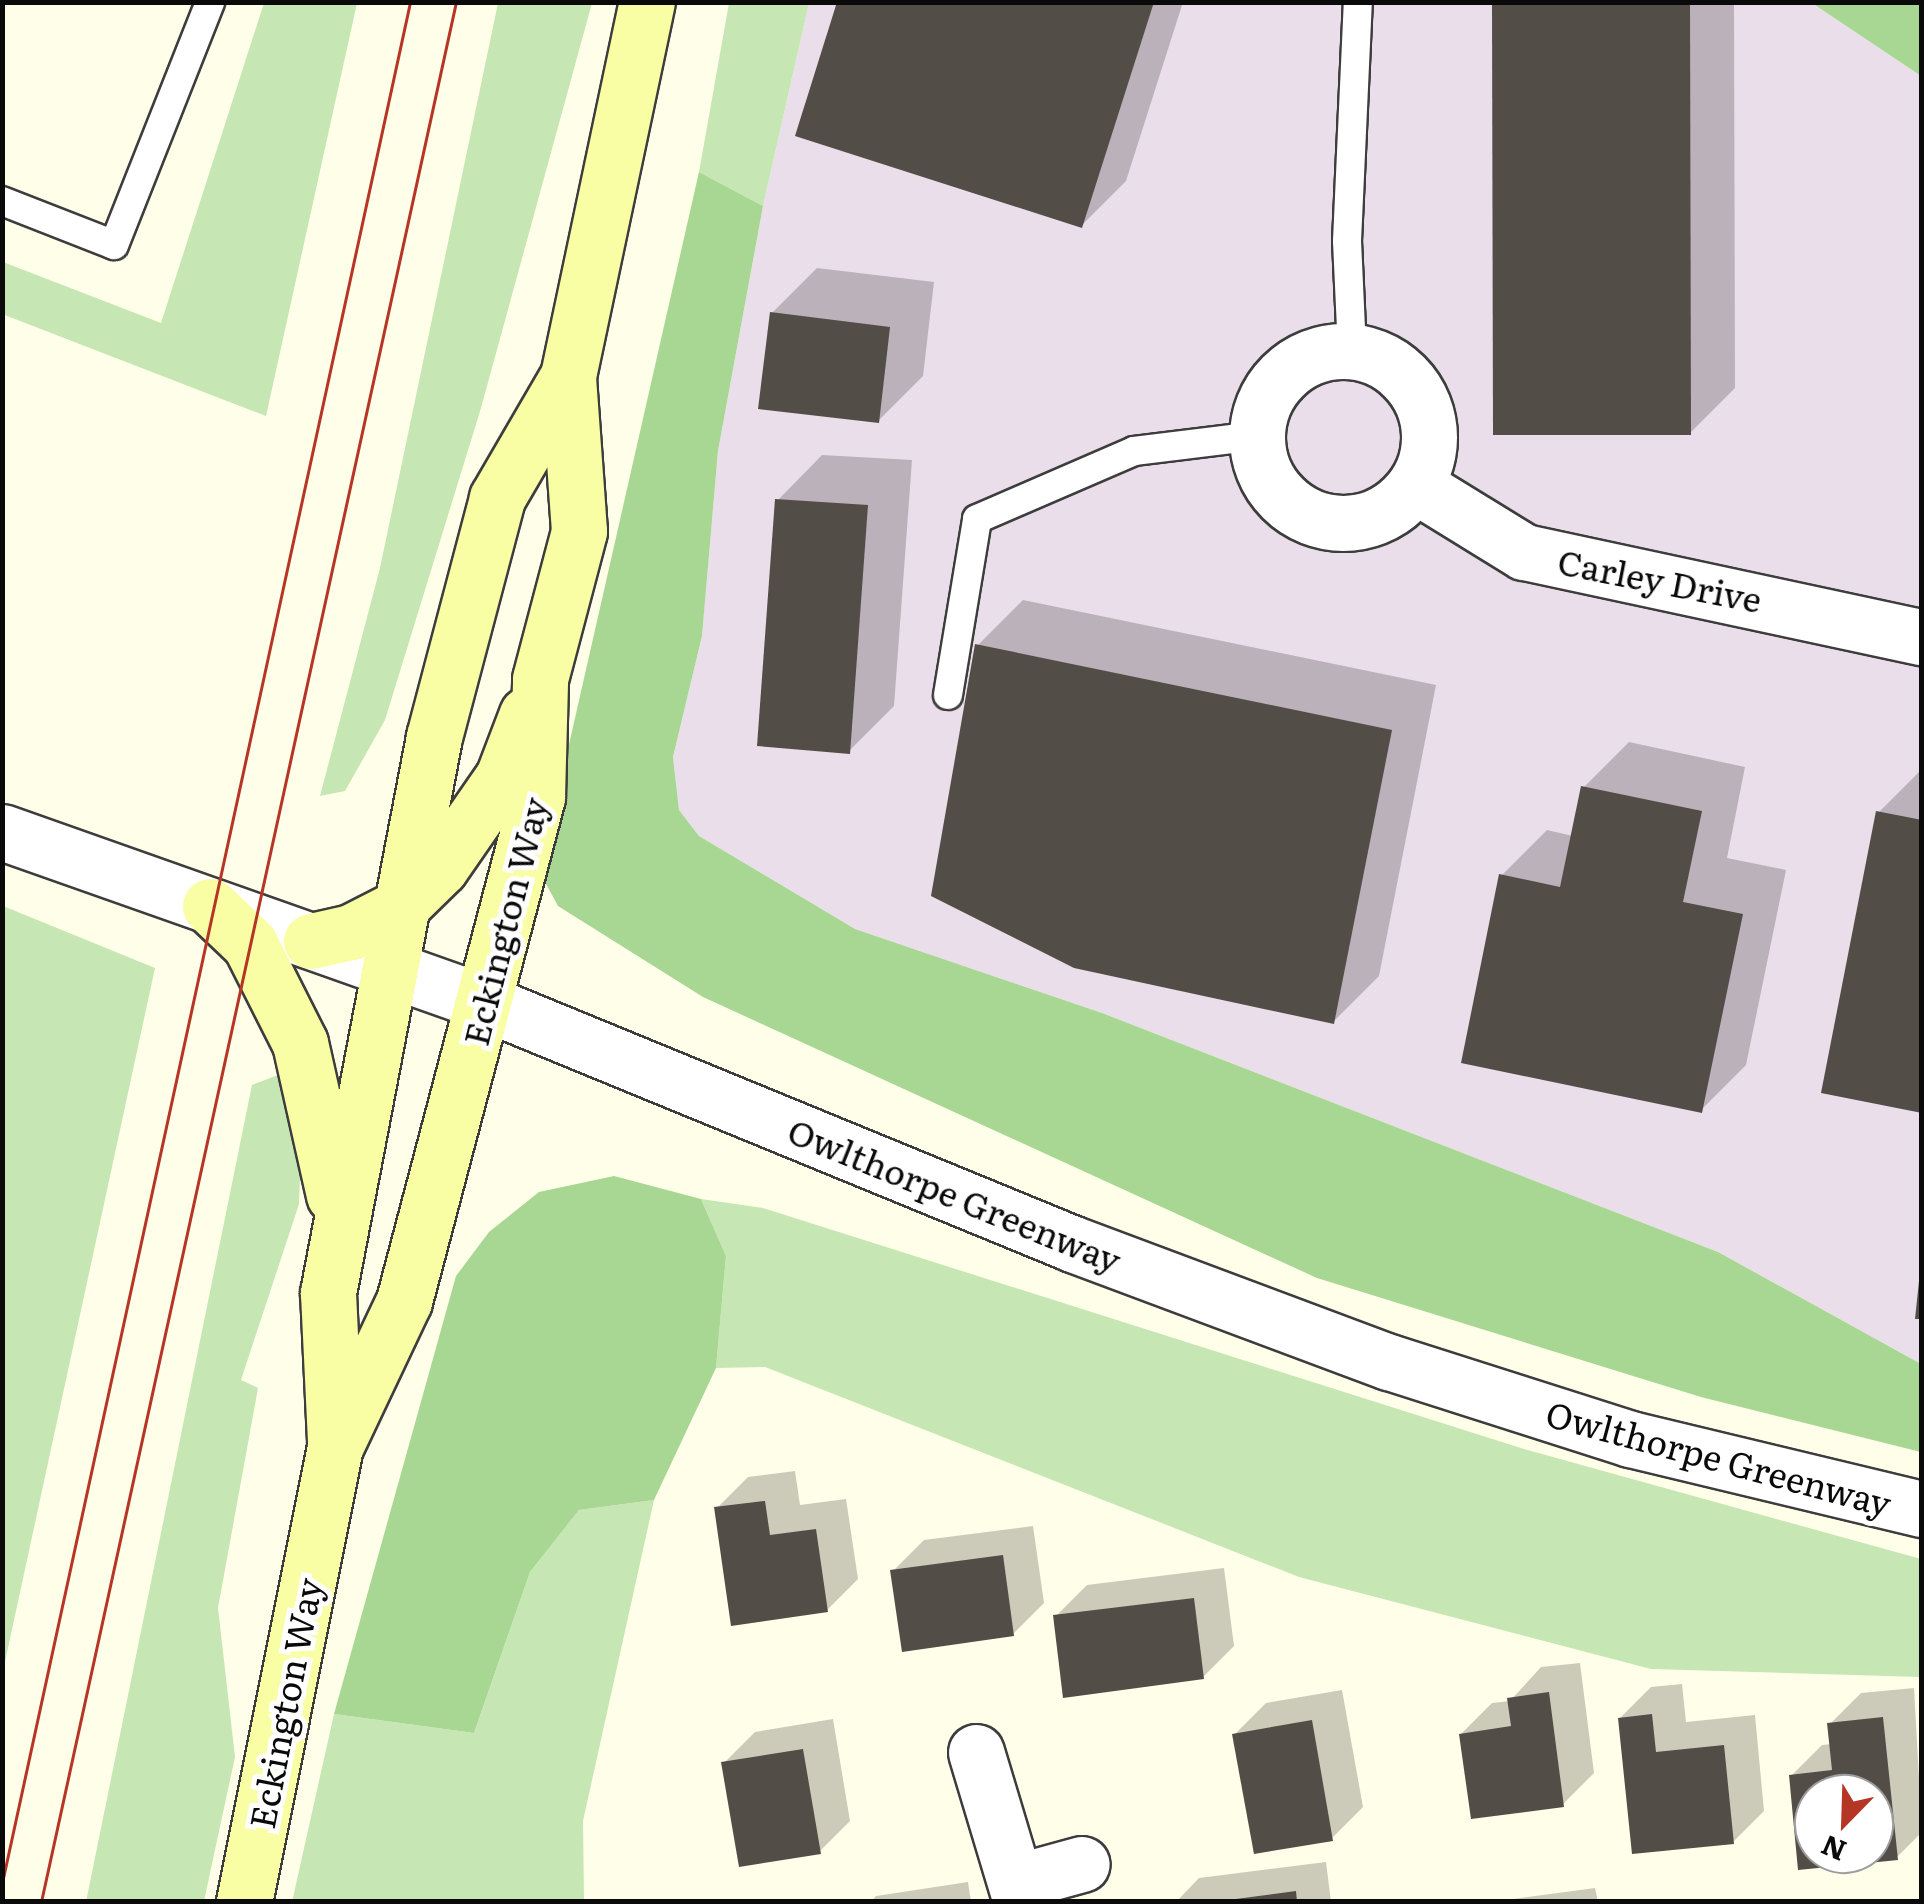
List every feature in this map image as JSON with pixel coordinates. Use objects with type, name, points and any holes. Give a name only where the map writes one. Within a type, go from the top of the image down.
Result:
[{"type":"main road","name":"Eckington Way","points":[[335,1446],[404,1301],[486,1003],[537,797],[540,679],[578,531],[568,376],[647,2]]},
{"type":"main road","name":"Eckington Way","points":[[244,1902],[335,1446],[328,1293],[434,736],[498,498],[568,376]]},
{"type":"main road","points":[[311,941],[351,932],[400,907],[440,868],[502,777],[540,679]]},
{"type":"main road","points":[[210,906],[250,944],[300,1043],[318,1102],[340,1228]]},
{"type":"street","points":[[1352,351],[1405,376],[1421,401],[1430,428],[1415,485],[1372,518],[1317,520],[1273,488],[1256,436],[1274,384],[1296,364],[1352,351]]},
{"type":"street","name":"Carley Drive","points":[[1415,485],[1524,552],[1922,637]]},
{"type":"street","name":"Owlthorpe Greenway","points":[[2,832],[486,1003],[1073,1244],[1389,1362],[1630,1439],[1922,1509]]},
{"type":"street","points":[[976,1752],[1018,1892],[1082,1864]]},
{"type":"lane","points":[[2,201],[114,245],[210,2]]},
{"type":"lane","points":[[1352,351],[1347,241],[1358,2]]},
{"type":"lane","points":[[948,695],[977,519],[1134,450],[1256,436]]},
{"type":"path","points":[[2,1244],[2,1336]]},
{"type":"shaded area","points":[[809,3],[1812,3],[1921,76],[1921,1364],[1718,1252],[1102,1013],[855,929],[699,836],[679,810],[673,757],[702,636],[718,451],[763,206]]},
{"type":"green space","points":[[264,3],[357,3],[266,416],[2,314],[3,262],[161,323]]},
{"type":"green space","points":[[498,3],[592,3],[481,408],[385,720],[345,791],[320,796],[380,568]]},
{"type":"green space","points":[[729,3],[809,3],[763,206],[699,172]]},
{"type":"green space","points":[[1812,3],[1921,3],[1921,76]]},
{"type":"green space","points":[[699,172],[763,206],[718,451],[702,636],[673,757],[679,810],[699,836],[855,929],[1102,1013],[1718,1252],[1921,1364],[1921,1452],[1701,1397],[1317,1278],[703,997],[558,906],[545,882],[548,837]]},
{"type":"green space","points":[[3,906],[155,968],[3,1671]]},
{"type":"green space","points":[[283,1073],[302,1123],[299,1204],[241,1380],[258,1388],[218,1608],[235,1757],[204,1901],[86,1902],[252,1085]]},
{"type":"green space","points":[[614,1176],[701,1199],[726,1256],[716,1368],[654,1500],[579,1510],[530,1572],[474,1733],[334,1714],[456,1276],[489,1232],[539,1192]]},
{"type":"green space","points":[[701,1199],[763,1208],[1524,1449],[1921,1559],[1921,1677],[1651,1669],[1299,1577],[765,1367],[716,1368],[726,1256]]},
{"type":"green space","points":[[654,1500],[583,1821],[584,1901],[292,1902],[334,1714],[474,1733],[530,1572],[579,1510]]},
{"type":"building","points":[[837,2],[1154,2],[1082,228],[795,136]]},
{"type":"building","points":[[1492,2],[1690,2],[1691,435],[1493,435]]},
{"type":"building","points":[[770,312],[890,327],[879,423],[758,409]]},
{"type":"building","points":[[775,499],[868,505],[850,754],[757,746]]},
{"type":"building","points":[[975,644],[1392,730],[1334,1024],[1074,968],[931,896]]},
{"type":"building","points":[[1581,786],[1702,811],[1683,902],[1743,914],[1702,1113],[1461,1063],[1499,874],[1560,887]]},
{"type":"building","points":[[1876,811],[1922,820],[1922,1113],[1821,1093]]},
{"type":"building","points":[[1919,1281],[1922,1319],[1915,1319]]},
{"type":"building","points":[[765,1501],[770,1535],[816,1529],[828,1612],[731,1626],[714,1507]]},
{"type":"building","points":[[1003,1555],[1014,1636],[902,1652],[890,1570]]},
{"type":"building","points":[[1194,1598],[1204,1679],[1063,1698],[1053,1615]]},
{"type":"building","points":[[1549,1692],[1564,1807],[1471,1819],[1459,1734],[1511,1726],[1507,1698]]},
{"type":"building","points":[[1652,1714],[1656,1752],[1724,1745],[1734,1844],[1632,1854],[1618,1718]]},
{"type":"building","points":[[1883,1717],[1889,1774],[1798,1774],[1832,1770],[1827,1723]]},
{"type":"building","points":[[1312,1720],[1333,1841],[1254,1854],[1232,1734]]},
{"type":"building","points":[[803,1749],[821,1854],[739,1867],[721,1762]]},
{"type":"building","points":[[1794,1774],[1794,1828],[1789,1775]]},
{"type":"building","points":[[1894,1822],[1898,1860],[1894,1860]]},
{"type":"building","points":[[1296,1891],[1297,1902],[1236,1902],[1236,1899]]},
{"type":"tram line","points":[[2,1883],[410,2]]},
{"type":"tram line","points":[[41,1902],[456,2]]}]
